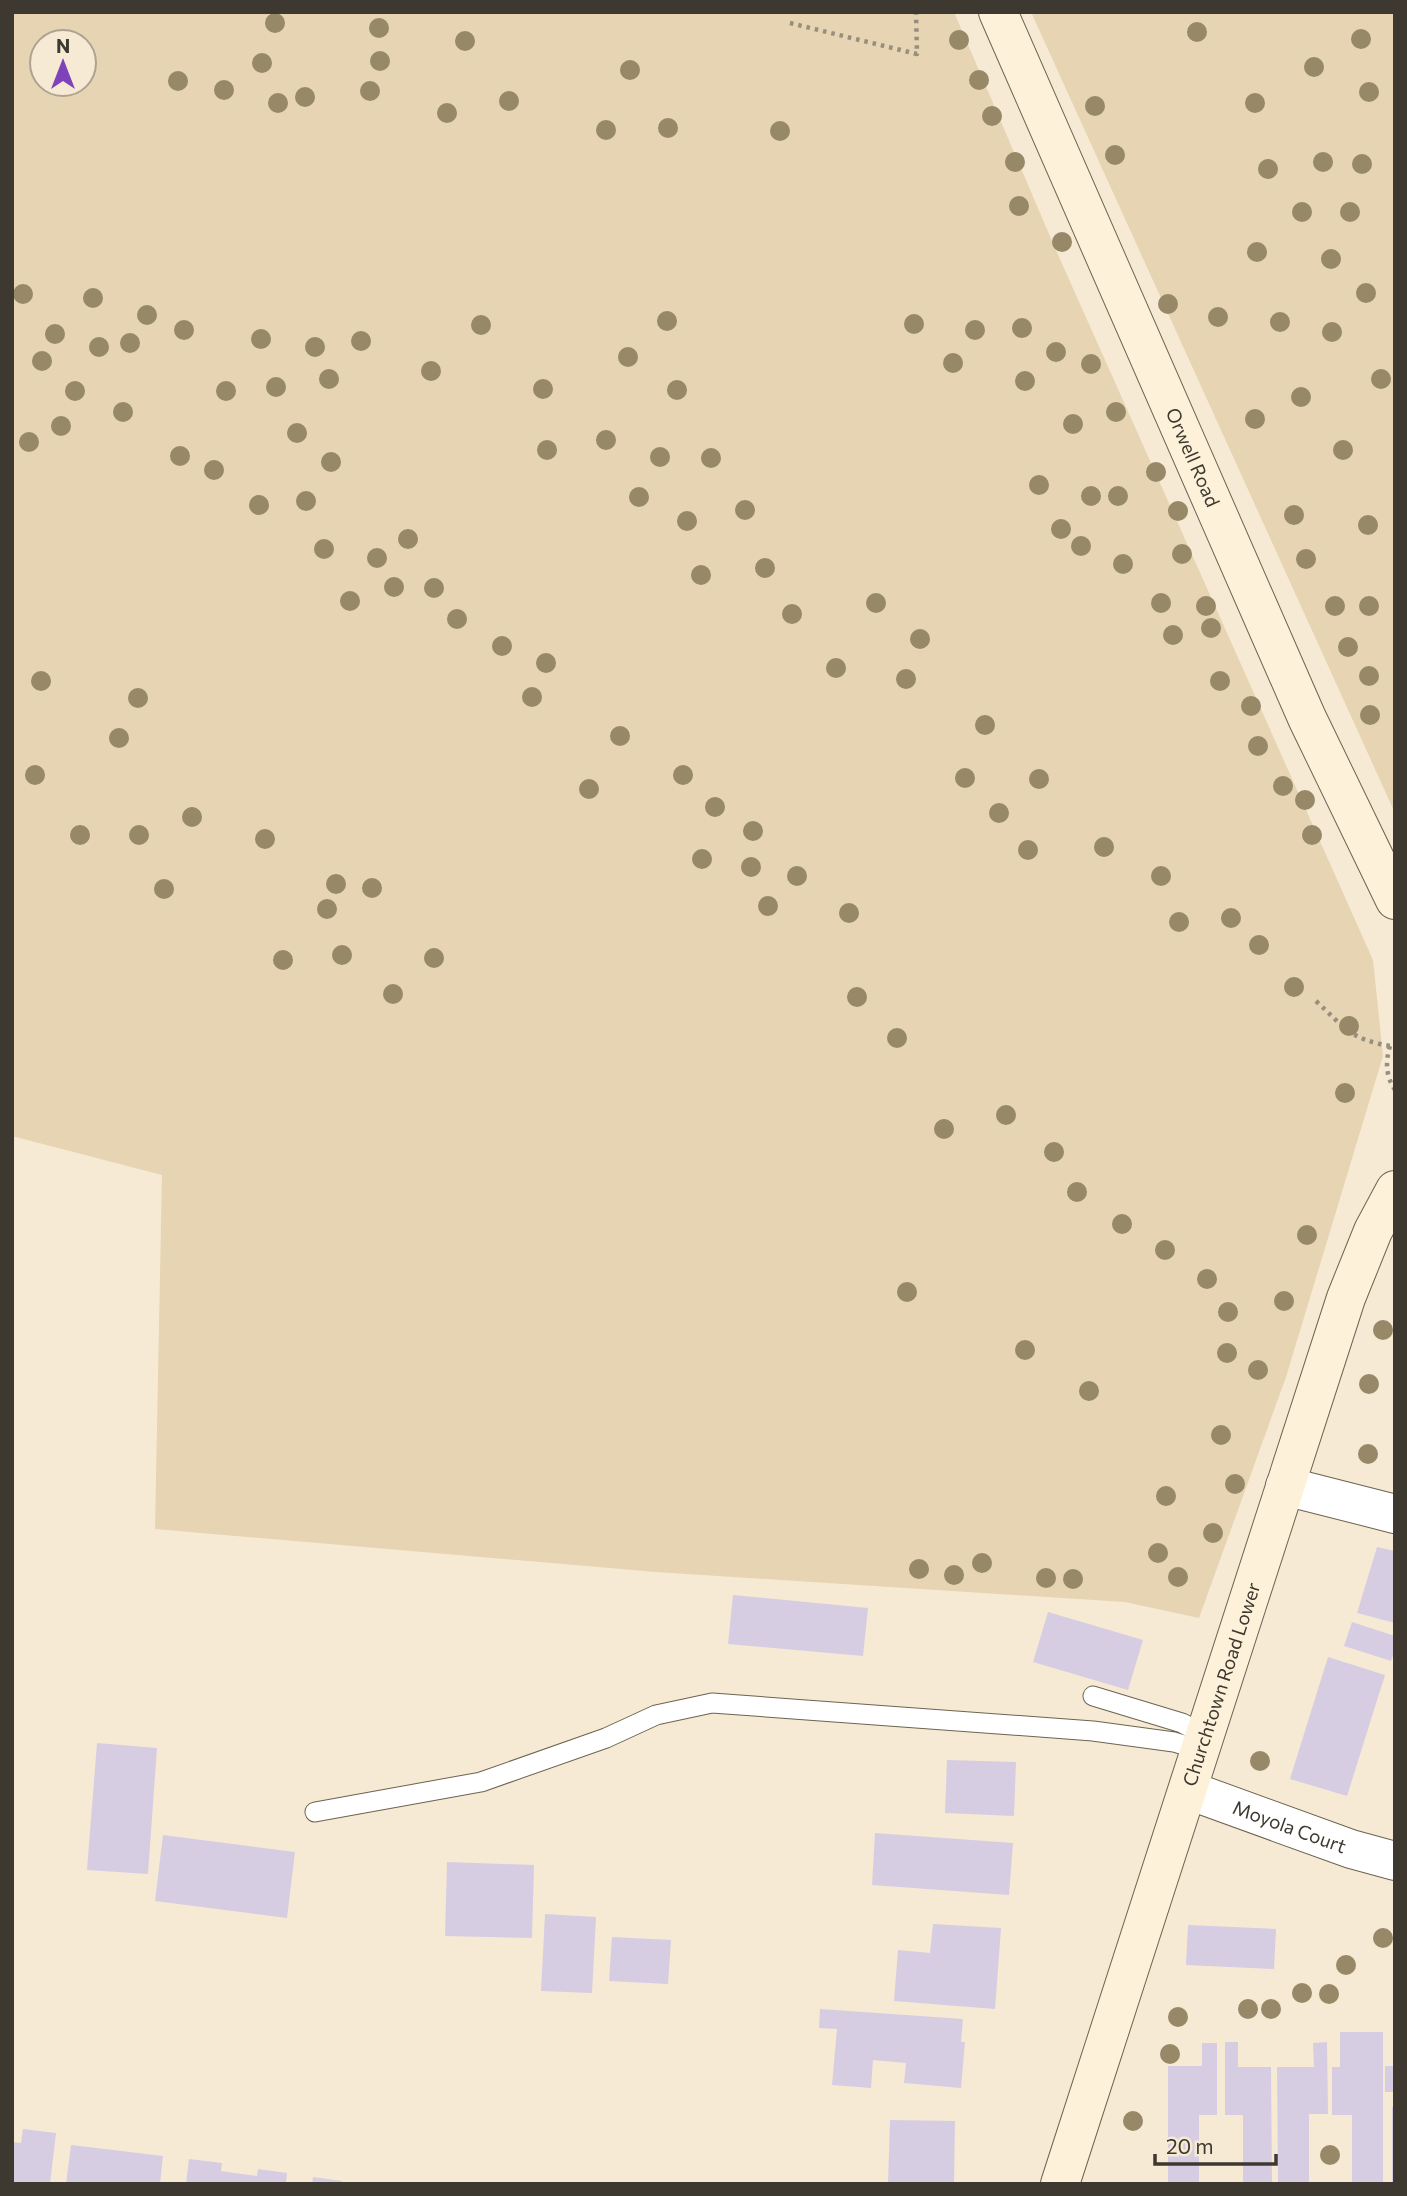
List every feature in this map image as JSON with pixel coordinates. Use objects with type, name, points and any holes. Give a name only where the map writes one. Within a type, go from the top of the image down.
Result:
[{"type":"street","name":"Orwell Road","points":[[998,12],[1307,718],[1395,900]]},
{"type":"street","name":"Churchtown Road Lower","points":[[1060,2184],[1346,1298],[1373,1231],[1395,1191]]},
{"type":"street","points":[[1285,1486],[1395,1514]]},
{"type":"street","name":"Moyola Court","points":[[1188,1790],[1351,1849],[1395,1861]]},
{"type":"lane","points":[[1093,1696],[1182,1723],[1203,1743]]},
{"type":"lane","points":[[315,1812],[481,1782],[606,1738],[656,1715],[712,1703],[1093,1731],[1203,1743]]},
{"type":"path","points":[[790,23],[917,54],[916,12]]},
{"type":"path","points":[[1316,1001],[1353,1036],[1368,1042],[1392,1045],[1387,1056],[1387,1075],[1395,1090]]},
{"type":"shaded area","points":[[12,12],[954,12],[1055,248],[1373,960],[1383,1056],[1286,1377],[1199,1618],[1125,1602],[656,1572],[155,1529],[162,1175],[12,1136]]},
{"type":"shaded area","points":[[1031,12],[1395,12],[1395,813]]},
{"type":"building","points":[[1377,1547],[1395,1551],[1395,1623],[1357,1613]]},
{"type":"building","points":[[733,1595],[868,1608],[863,1656],[728,1644]]},
{"type":"building","points":[[1048,1612],[1143,1640],[1128,1690],[1033,1662]]},
{"type":"building","points":[[1352,1622],[1395,1636],[1395,1650],[1391,1661],[1344,1646]]},
{"type":"building","points":[[1328,1657],[1385,1675],[1347,1796],[1290,1779]]},
{"type":"building","points":[[97,1743],[157,1748],[148,1874],[87,1870]]},
{"type":"building","points":[[947,1760],[1016,1762],[1014,1816],[945,1813]]},
{"type":"building","points":[[875,1833],[1013,1843],[1009,1895],[872,1885]]},
{"type":"building","points":[[163,1835],[295,1852],[287,1918],[155,1901]]},
{"type":"building","points":[[447,1862],[534,1865],[532,1938],[445,1936]]},
{"type":"building","points":[[545,1914],[596,1917],[592,1993],[541,1991]]},
{"type":"building","points":[[933,1924],[1001,1928],[995,2009],[894,2001],[898,1950],[930,1953]]},
{"type":"building","points":[[1188,1925],[1276,1929],[1274,1969],[1186,1965]]},
{"type":"building","points":[[612,1937],[671,1940],[668,1984],[609,1981]]},
{"type":"building","points":[[820,2009],[963,2019],[961,2042],[965,2042],[961,2088],[904,2083],[906,2063],[873,2060],[871,2088],[832,2085],[837,2029],[819,2028]]},
{"type":"building","points":[[1340,2032],[1383,2032],[1383,2184],[1352,2184],[1352,2115],[1332,2115],[1332,2067],[1340,2067]]},
{"type":"building","points":[[1225,2042],[1238,2042],[1238,2067],[1271,2067],[1272,2184],[1243,2184],[1243,2115],[1225,2115]]},
{"type":"building","points":[[1327,2042],[1328,2114],[1309,2114],[1309,2184],[1278,2184],[1277,2067],[1314,2067],[1313,2043]]},
{"type":"building","points":[[1202,2043],[1217,2043],[1217,2115],[1199,2115],[1199,2184],[1168,2184],[1168,2066],[1202,2066]]},
{"type":"building","points":[[1385,2066],[1395,2066],[1395,2092],[1385,2092]]},
{"type":"building","points":[[1392,2107],[1395,2107],[1395,2184],[1392,2184]]},
{"type":"building","points":[[890,2120],[955,2121],[954,2184],[888,2184]]},
{"type":"building","points":[[23,2129],[56,2133],[50,2184],[12,2184],[12,2142],[21,2143]]},
{"type":"building","points":[[71,2145],[163,2156],[160,2184],[66,2184]]},
{"type":"building","points":[[189,2159],[222,2163],[221,2171],[234,2173],[257,2176],[258,2169],[287,2173],[286,2184],[186,2184]]},
{"type":"building","points":[[313,2177],[342,2181],[342,2184],[312,2184]]}]
